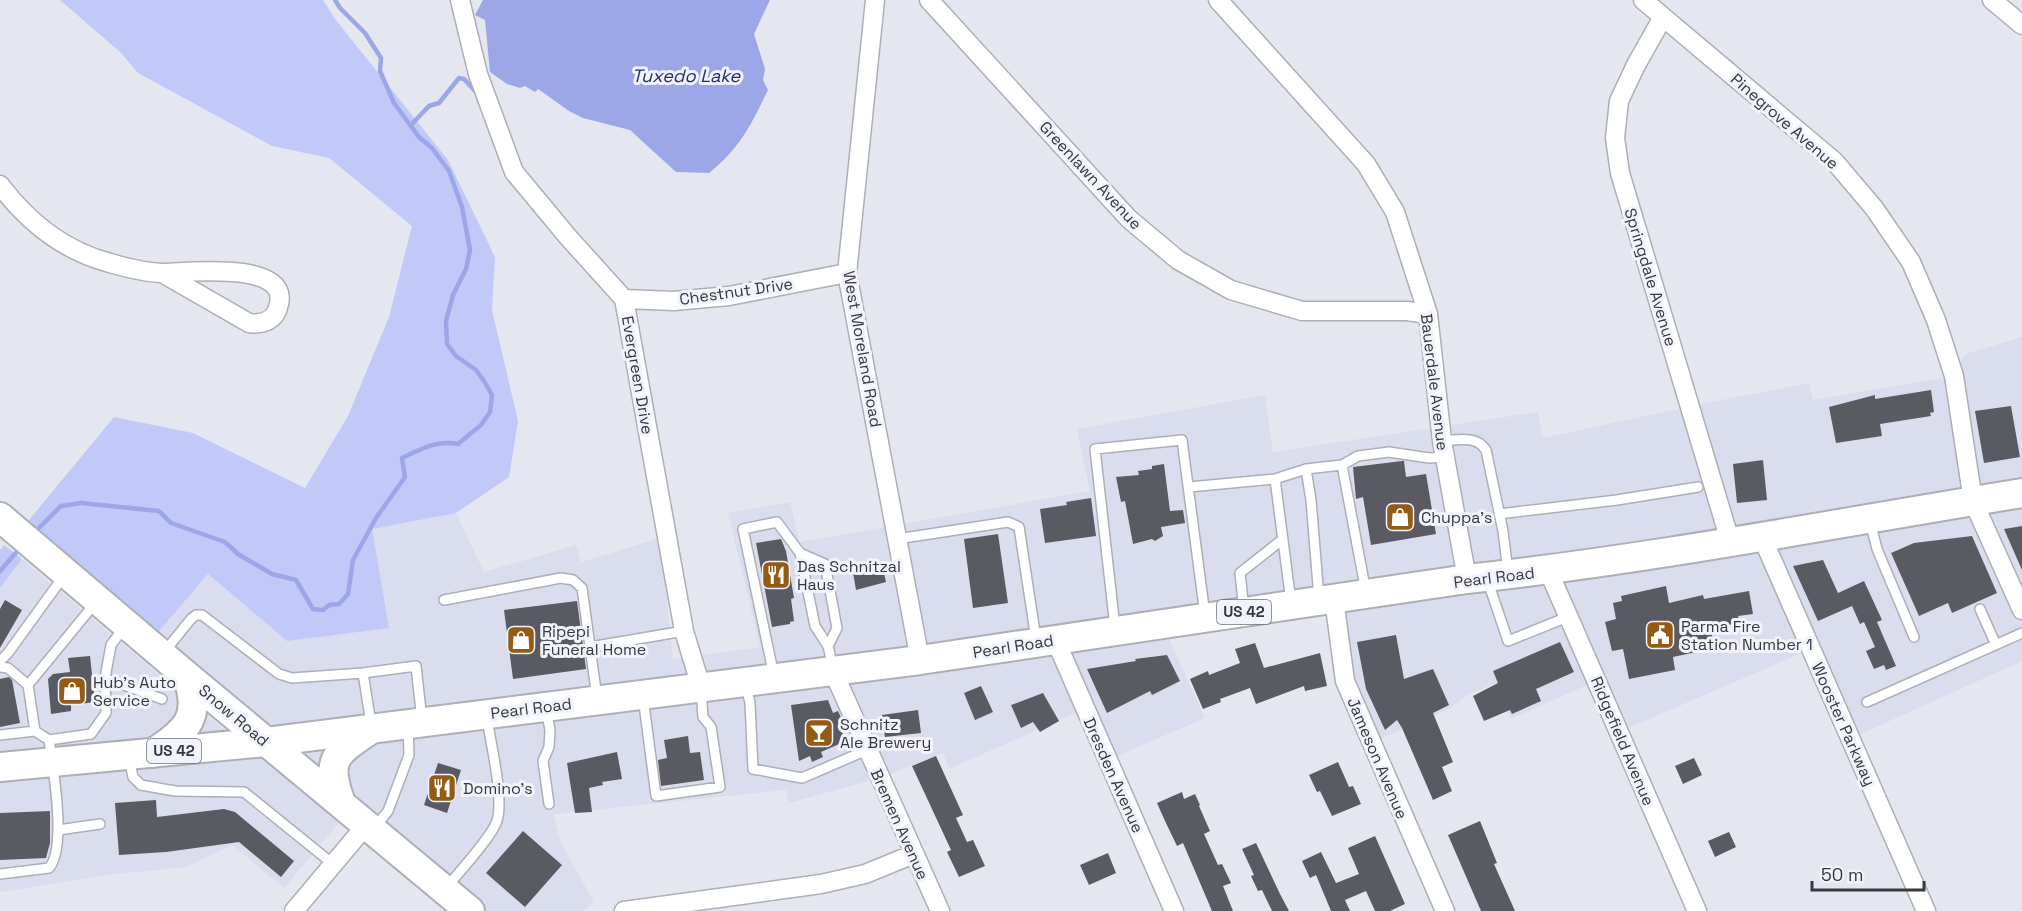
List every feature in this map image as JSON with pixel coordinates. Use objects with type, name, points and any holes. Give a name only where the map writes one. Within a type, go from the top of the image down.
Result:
[{"type":"main road","name":"Pearl Road","points":[[0,767],[51,751],[141,754],[266,742],[745,682],[775,678],[830,658],[920,660],[1366,594],[1548,570],[2022,494]]},
{"type":"main road","name":"Snow Road","points":[[17,531],[187,676],[470,911]]},
{"type":"main road","points":[[141,754],[182,732],[192,716],[193,692],[187,676]]},
{"type":"main road","points":[[341,803],[333,783],[332,768],[345,747],[372,729]]},
{"type":"street","name":"Evergreen Drive","points":[[460,0],[478,74],[513,172],[624,299],[684,631],[701,687]]},
{"type":"street","name":"West Moreland Road","points":[[875,0],[847,273],[920,660]]},
{"type":"street","name":"Greenlawn Avenue","points":[[929,0],[1128,219],[1178,260],[1231,290],[1302,310],[1407,311],[1428,314]]},
{"type":"street","name":"Bauerdale Avenue","points":[[1218,0],[1366,164],[1395,212],[1428,314],[1444,449],[1487,577]]},
{"type":"street","name":"Pinegrove Avenue","points":[[1643,0],[1835,162],[1874,208],[1911,262],[1936,320],[1954,375],[1973,501],[2022,610]]},
{"type":"street","points":[[1992,0],[2022,25]]},
{"type":"street","name":"Springdale Avenue","points":[[1663,17],[1619,101],[1615,138],[1620,173],[1730,542]]},
{"type":"street","points":[[0,185],[40,228],[62,243],[110,263],[162,273],[187,271],[249,273],[272,281],[278,289],[279,306],[276,314],[269,320],[259,325],[249,323],[162,273]]},
{"type":"street","name":"Chestnut Drive","points":[[624,299],[674,301],[729,296],[847,273]]},
{"type":"street","name":"Wooster Parkway","points":[[1762,537],[1926,911]]},
{"type":"street","name":"Ridgefield Avenue","points":[[1548,570],[1697,911]]},
{"type":"street","name":"Jameson Avenue","points":[[1327,600],[1345,681],[1445,911]]},
{"type":"street","name":"Dresden Avenue","points":[[1046,641],[1174,911]]},
{"type":"street","name":"Bremen Avenue","points":[[830,658],[867,750],[940,911]]},
{"type":"street","points":[[294,911],[333,864],[370,827]]},
{"type":"street","points":[[624,911],[821,884],[865,874],[914,854]]},
{"type":"lane","points":[[1115,631],[1095,449],[1182,440],[1205,618]]},
{"type":"lane","points":[[1189,487],[1275,479],[1306,469],[1342,465],[1358,456],[1389,452],[1430,458],[1444,449],[1471,440],[1482,444],[1486,450],[1499,514],[1487,577],[1508,641],[1570,616]]},
{"type":"lane","points":[[1342,465],[1366,594]]},
{"type":"lane","points":[[1306,469],[1327,600]]},
{"type":"lane","points":[[1275,479],[1292,605]]},
{"type":"lane","points":[[1499,514],[1617,500],[1698,487]]},
{"type":"lane","points":[[1869,519],[1876,549],[1914,637]]},
{"type":"lane","points":[[775,678],[743,529],[777,522],[800,553],[815,626],[830,658]]},
{"type":"lane","points":[[897,539],[1008,522],[1019,527],[1046,641]]},
{"type":"lane","points":[[1244,612],[1240,573],[1282,538]]},
{"type":"lane","points":[[800,553],[825,564],[837,628],[830,658]]},
{"type":"lane","points":[[0,661],[65,573]]},
{"type":"lane","points":[[444,600],[561,578],[573,580],[582,588],[598,700]]},
{"type":"lane","points":[[28,685],[98,600]]},
{"type":"lane","points":[[1980,609],[1996,645]]},
{"type":"lane","points":[[163,655],[191,619],[196,615],[202,615],[279,674],[292,678],[363,673],[416,666],[415,723],[409,755],[388,811],[370,827]]},
{"type":"lane","points":[[51,751],[91,734],[106,713],[105,678],[111,645],[127,624]]},
{"type":"lane","points":[[590,647],[684,631]]},
{"type":"lane","points":[[1867,702],[2022,633]]},
{"type":"lane","points":[[0,666],[8,668],[28,685],[35,731],[51,751],[58,830],[54,862],[49,868],[0,874]]},
{"type":"lane","points":[[363,673],[372,729]]},
{"type":"lane","points":[[105,678],[162,699]]},
{"type":"lane","points":[[745,682],[750,703],[753,769],[802,778],[867,750]]},
{"type":"lane","points":[[643,694],[656,796],[720,787],[711,727],[703,717],[701,687]]},
{"type":"lane","points":[[546,707],[550,730],[549,747],[543,761],[549,804]]},
{"type":"lane","points":[[445,890],[478,850],[496,823],[499,811],[486,714]]},
{"type":"lane","points":[[0,735],[35,731]]},
{"type":"lane","points":[[141,754],[133,777],[141,785],[175,791],[244,792],[333,864]]},
{"type":"lane","points":[[58,830],[100,824]]},
{"type":"shaded area","points":[[60,0],[323,0],[335,19],[448,160],[495,257],[492,310],[518,421],[509,477],[456,513],[372,529],[389,628],[287,641],[208,574],[155,636],[24,526],[114,417],[193,433],[305,488],[348,416],[389,317],[412,226],[329,158],[272,146],[138,73],[121,53]]},
{"type":"shaded area","points":[[2022,337],[2022,661],[1850,739],[1811,649],[1619,732],[1596,681],[1511,719],[1496,683],[1471,693],[1449,709],[1371,743],[1350,694],[1332,584],[1157,612],[1205,718],[1108,760],[1085,709],[949,769],[943,753],[880,778],[789,803],[786,790],[553,814],[561,843],[594,902],[583,911],[484,911],[155,636],[208,574],[287,641],[389,627],[371,529],[456,513],[484,572],[576,545],[581,562],[660,538],[673,659],[760,647],[728,513],[790,502],[800,542],[1090,491],[1077,429],[1265,395],[1273,452],[1538,412],[1543,438],[1809,383],[1813,400],[1953,376],[1965,354]]},
{"type":"shaded area","points":[[4,545],[22,559],[0,588],[0,550]]},
{"type":"shaded area","points":[[22,559],[230,735],[0,753],[0,588]]},
{"type":"shaded area","points":[[268,753],[344,817],[284,888],[232,845],[187,867],[115,874],[0,892],[0,781]]},
{"type":"water","name":"Tuxedo Lake","points":[[483,0],[770,0],[754,34],[765,69],[763,80],[768,90],[744,135],[720,164],[709,173],[676,172],[630,130],[583,118],[538,89],[535,92],[525,86],[520,88],[507,84],[490,72],[485,20],[475,15]]},
{"type":"building","points":[[1931,390],[1934,412],[1930,413],[1931,416],[1880,424],[1882,436],[1836,443],[1829,407],[1875,395],[1875,399]]},
{"type":"building","points":[[2011,406],[2020,457],[1984,463],[1975,411]]},
{"type":"building","points":[[1763,460],[1767,500],[1737,503],[1733,464]]},
{"type":"building","name":"Chuppa's","points":[[1404,461],[1406,477],[1426,474],[1436,534],[1371,545],[1363,497],[1356,499],[1353,467]]},
{"type":"building","points":[[1164,464],[1170,511],[1183,510],[1185,523],[1161,527],[1163,536],[1155,541],[1152,539],[1133,544],[1125,501],[1121,502],[1116,477],[1139,475],[1138,471]]},
{"type":"building","points":[[1091,498],[1096,536],[1045,543],[1040,509]]},
{"type":"building","points":[[2022,526],[2022,570],[2004,529]]},
{"type":"building","points":[[998,534],[1008,603],[973,608],[964,539]]},
{"type":"building","points":[[1972,536],[1997,593],[1952,613],[1948,603],[1919,616],[1891,553],[1914,543]]},
{"type":"building","name":"Das Schnitzal Haus","points":[[781,539],[786,551],[794,598],[791,599],[794,621],[790,624],[772,627],[756,543]]},
{"type":"building","points":[[1823,560],[1838,593],[1864,581],[1882,620],[1877,622],[1896,666],[1886,670],[1884,665],[1874,669],[1866,651],[1875,647],[1864,622],[1860,624],[1852,606],[1818,621],[1793,566]]},
{"type":"building","points":[[864,564],[865,567],[882,564],[886,582],[856,590],[852,567]]},
{"type":"building","name":"Parma Fire Station Number 1","points":[[1666,586],[1669,603],[1703,595],[1704,599],[1749,591],[1753,614],[1738,616],[1740,623],[1710,628],[1715,648],[1673,657],[1675,670],[1629,679],[1623,649],[1612,651],[1605,622],[1616,619],[1613,603],[1622,601],[1621,596]]},
{"type":"building","points":[[5,600],[22,610],[0,648],[0,609]]},
{"type":"building","points":[[577,601],[586,669],[513,679],[504,610]]},
{"type":"building","points":[[1396,635],[1404,679],[1433,669],[1449,705],[1433,713],[1453,762],[1442,767],[1452,791],[1433,800],[1402,728],[1397,720],[1385,730],[1366,689],[1357,642]]},
{"type":"building","points":[[1560,642],[1574,672],[1536,689],[1541,701],[1512,714],[1510,710],[1484,721],[1473,696],[1498,683],[1493,671]]},
{"type":"building","points":[[1255,643],[1264,668],[1320,653],[1327,686],[1305,691],[1304,686],[1256,704],[1250,688],[1220,699],[1221,702],[1203,709],[1190,679],[1208,671],[1209,675],[1240,663],[1235,649]]},
{"type":"building","points":[[1167,655],[1180,681],[1152,695],[1150,691],[1107,713],[1087,669]]},
{"type":"building","name":"Hub's Auto Service","points":[[90,656],[95,702],[71,705],[71,711],[51,714],[48,679],[53,674],[70,672],[68,658]]},
{"type":"building","points":[[9,677],[12,680],[20,723],[0,727],[0,679]]},
{"type":"building","points":[[981,686],[993,712],[975,720],[964,693]]},
{"type":"building","points":[[1043,693],[1059,721],[1040,732],[1033,722],[1021,728],[1011,705]]},
{"type":"building","name":"Schnitz Ale Brewery","points":[[828,700],[833,713],[838,711],[844,724],[839,726],[846,741],[821,752],[823,757],[812,762],[810,756],[799,761],[791,705]]},
{"type":"building","points":[[918,710],[921,733],[885,737],[882,715]]},
{"type":"building","points":[[688,736],[690,753],[700,752],[704,780],[661,786],[658,760],[667,758],[664,740]]},
{"type":"building","points":[[617,752],[622,779],[602,782],[603,785],[589,788],[592,812],[575,813],[567,763]]},
{"type":"building","points":[[936,756],[963,815],[956,818],[967,842],[973,840],[985,866],[959,877],[947,852],[951,850],[912,766]]},
{"type":"building","points":[[1694,758],[1702,775],[1683,784],[1675,766]]},
{"type":"building","points":[[1338,762],[1349,787],[1353,786],[1361,804],[1332,816],[1309,775]]},
{"type":"building","name":"Domino's","points":[[438,763],[461,770],[447,813],[424,805]]},
{"type":"building","points":[[1182,792],[1184,799],[1195,794],[1200,805],[1210,831],[1204,834],[1218,865],[1222,864],[1231,883],[1223,886],[1233,911],[1212,911],[1183,843],[1177,846],[1157,803]]},
{"type":"building","points":[[156,800],[157,817],[224,809],[235,812],[294,861],[281,877],[239,842],[166,852],[119,855],[115,803]]},
{"type":"building","points":[[50,811],[50,843],[46,858],[0,860],[0,813]]},
{"type":"building","points":[[1480,821],[1497,863],[1494,864],[1515,911],[1481,911],[1448,835]]},
{"type":"building","points":[[523,831],[562,865],[525,907],[486,873]]},
{"type":"building","points":[[1729,832],[1736,847],[1715,857],[1708,841]]},
{"type":"building","points":[[1375,836],[1405,904],[1390,911],[1375,911],[1366,891],[1345,900],[1350,911],[1331,911],[1316,875],[1310,878],[1302,861],[1321,852],[1336,883],[1359,874],[1348,848]]},
{"type":"building","points":[[1256,843],[1289,911],[1272,911],[1262,890],[1258,891],[1251,876],[1254,875],[1242,849]]},
{"type":"building","points":[[1108,853],[1116,873],[1089,885],[1080,865]]},
{"type":"waterway","points":[[34,533],[61,506],[81,503],[159,511],[171,523],[225,542],[238,554],[272,574],[296,580],[313,609],[323,610],[329,605],[339,604],[348,594],[353,560],[376,518],[405,477],[402,458],[436,444],[458,444],[481,425],[490,412],[492,395],[484,381],[476,370],[456,356],[447,344],[446,321],[453,295],[466,269],[470,250],[462,207],[449,171],[432,148],[419,137],[394,103],[380,71],[381,58],[365,33],[335,0]]},
{"type":"waterway","points":[[411,125],[429,106],[439,103],[459,78],[464,79],[476,92]]},
{"type":"waterway","points":[[0,571],[20,548]]},
{"type":"place","name":"Chuppa's","points":[[1400,517]]},
{"type":"place","name":"Das Schnitzal Haus","points":[[776,575]]},
{"type":"place","name":"Parma Fire Station Number 1","points":[[1660,635]]},
{"type":"place","name":"Ripepi Funeral Home","points":[[521,640]]},
{"type":"place","name":"Hub's Auto Service","points":[[72,691]]},
{"type":"place","name":"Schnitz Ale Brewery","points":[[819,733]]},
{"type":"place","name":"Domino's","points":[[442,788]]}]
